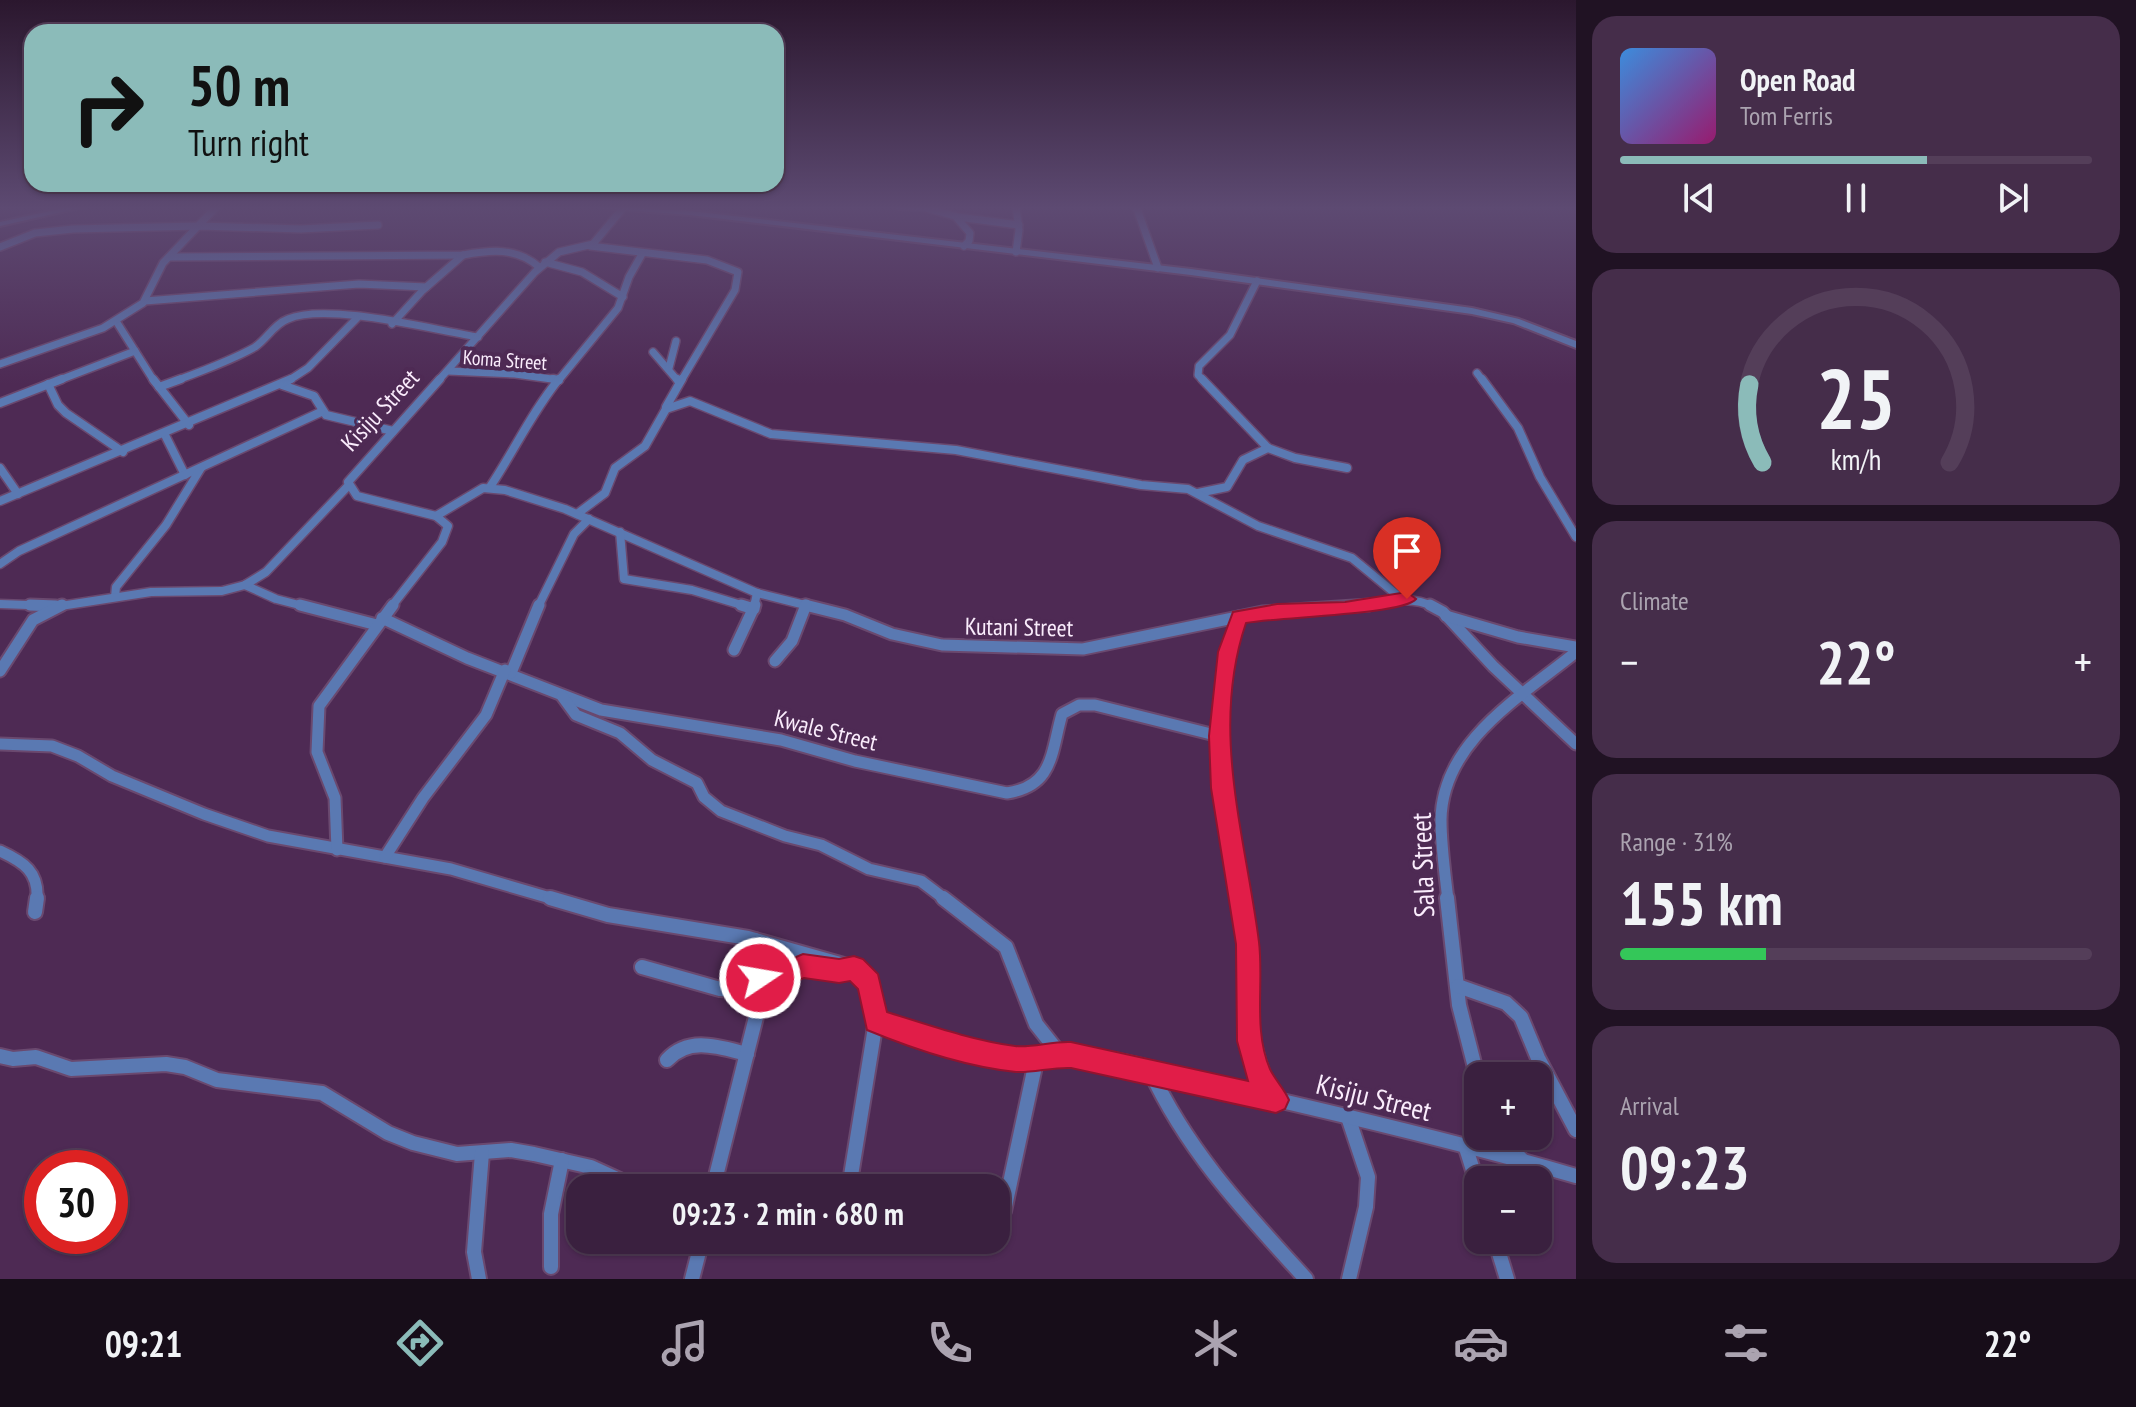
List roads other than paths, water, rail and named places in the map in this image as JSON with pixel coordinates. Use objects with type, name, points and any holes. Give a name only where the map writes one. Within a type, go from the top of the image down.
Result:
[{"type":"street","points":[[0,364],[116,321],[145,301],[162,266]]},
{"type":"street","points":[[392,324],[451,266]]},
{"type":"street","name":"Kisiju Street","points":[[436,516],[357,496],[348,486],[351,477],[541,266]]},
{"type":"street","points":[[546,266],[582,272],[623,297]]},
{"type":"street","points":[[337,850],[335,798],[317,752],[316,720],[325,694],[448,533],[448,526],[436,516],[490,487],[514,452],[538,405],[614,314],[635,266]]},
{"type":"street","points":[[577,514],[605,493],[612,471],[645,446],[678,382],[735,290],[739,277],[735,270],[725,266]]},
{"type":"street","points":[[1137,266],[1485,313],[1516,321],[1576,345]]},
{"type":"street","points":[[1257,281],[1230,335],[1197,370],[1209,389],[1268,448],[1295,458],[1347,468]]},
{"type":"street","points":[[145,301],[246,295],[355,282],[426,287]]},
{"type":"street","points":[[159,387],[250,349],[287,318],[325,315],[357,318],[478,337]]},
{"type":"street","points":[[0,501],[282,385],[308,368],[357,318]]},
{"type":"street","points":[[116,321],[159,387],[189,425]]},
{"type":"street","points":[[669,368],[676,341]]},
{"type":"street","points":[[0,403],[135,351]]},
{"type":"street","points":[[653,352],[697,403],[744,426],[771,434],[956,450],[1198,493],[1258,526],[1352,558],[1378,582],[1403,599]]},
{"type":"street","name":"Koma Street","points":[[448,371],[515,374],[559,380]]},
{"type":"street","points":[[1477,373],[1518,428],[1544,485],[1576,537]]},
{"type":"street","points":[[48,384],[58,405],[66,413],[123,452]]},
{"type":"street","points":[[282,385],[314,396],[321,412]]},
{"type":"street","points":[[665,412],[671,405],[681,402],[697,403]]},
{"type":"street","points":[[0,564],[19,551],[321,412],[393,431]]},
{"type":"street","points":[[165,435],[185,475]]},
{"type":"street","points":[[1198,493],[1227,487],[1243,460],[1268,448]]},
{"type":"street","points":[[0,468],[18,494]]},
{"type":"street","points":[[116,592],[166,525],[201,468]]},
{"type":"street","points":[[0,604],[56,606],[116,592],[222,591],[245,585],[274,564],[348,486]]},
{"type":"street","name":"Kutani Street","points":[[490,487],[577,514],[757,593],[921,641],[1010,649],[1083,649],[1277,610],[1345,609],[1403,599],[1436,606],[1576,744]]},
{"type":"street","points":[[385,857],[436,780],[481,725],[545,600],[574,534],[589,519]]},
{"type":"street","points":[[620,532],[622,576],[629,581],[692,590],[754,609]]},
{"type":"street","name":"Kwale Street","points":[[245,585],[276,599],[379,622],[601,710],[781,740],[855,761],[1007,793],[1021,793],[1041,779],[1052,759],[1062,714],[1079,705],[1121,711],[1219,736]]},
{"type":"street","points":[[734,650],[754,609],[757,593]]},
{"type":"street","points":[[775,661],[792,641],[806,605]]},
{"type":"street","points":[[0,671],[33,620],[56,606]]},
{"type":"street","points":[[1445,615],[1518,637],[1576,650]]},
{"type":"street","points":[[1239,617],[1225,662],[1219,736],[1222,788],[1248,944],[1250,1041],[1259,1076],[1276,1100]]},
{"type":"street","name":"Sala Street","points":[[1473,1062],[1464,1032],[1445,876],[1441,817],[1449,778],[1475,734],[1576,650]]},
{"type":"street","points":[[562,696],[576,715],[620,733],[652,760],[697,783],[704,797],[721,811],[780,835],[821,845],[869,869],[921,881],[1006,947],[1036,1024],[1059,1053]]},
{"type":"street","points":[[0,744],[52,746],[78,756],[112,776],[204,814],[268,836],[451,869],[608,915],[755,940],[854,968],[869,983],[876,1021],[851,1174]]},
{"type":"street","points":[[0,851],[17,858],[36,876],[40,886],[35,912]]},
{"type":"street","points":[[717,1174],[757,1021],[760,989],[755,940]]},
{"type":"street","points":[[642,967],[720,989],[760,989],[803,966],[839,971],[854,968]]},
{"type":"street","points":[[1458,986],[1506,1003],[1521,1017],[1538,1058],[1576,1130]]},
{"type":"street","name":"Kisiju Street","points":[[876,1021],[992,1056],[1019,1059],[1059,1053],[1150,1070],[1464,1147]]},
{"type":"street","points":[[667,1060],[672,1053],[690,1045],[705,1044],[747,1054]]},
{"type":"street","points":[[0,1056],[13,1059],[36,1057],[71,1069],[166,1064],[185,1067],[217,1080],[322,1093],[388,1133],[413,1143],[457,1154],[511,1150],[610,1174]]},
{"type":"street","points":[[1010,1183],[1035,1066],[1041,1057]]},
{"type":"street","points":[[1150,1070],[1174,1124],[1205,1167],[1306,1279]]},
{"type":"street","points":[[1348,1117],[1368,1177],[1366,1207],[1349,1279]]},
{"type":"street","name":"Kisiju Street","points":[[1475,1150],[1576,1176]]},
{"type":"street","points":[[1513,1150],[1522,1160]]},
{"type":"street","points":[[479,1279],[474,1252],[482,1153]]},
{"type":"street","points":[[551,1267],[551,1214],[562,1160]]},
{"type":"street","points":[[692,1279],[698,1254]]},
{"type":"street","points":[[1499,1254],[1507,1279]]}]
